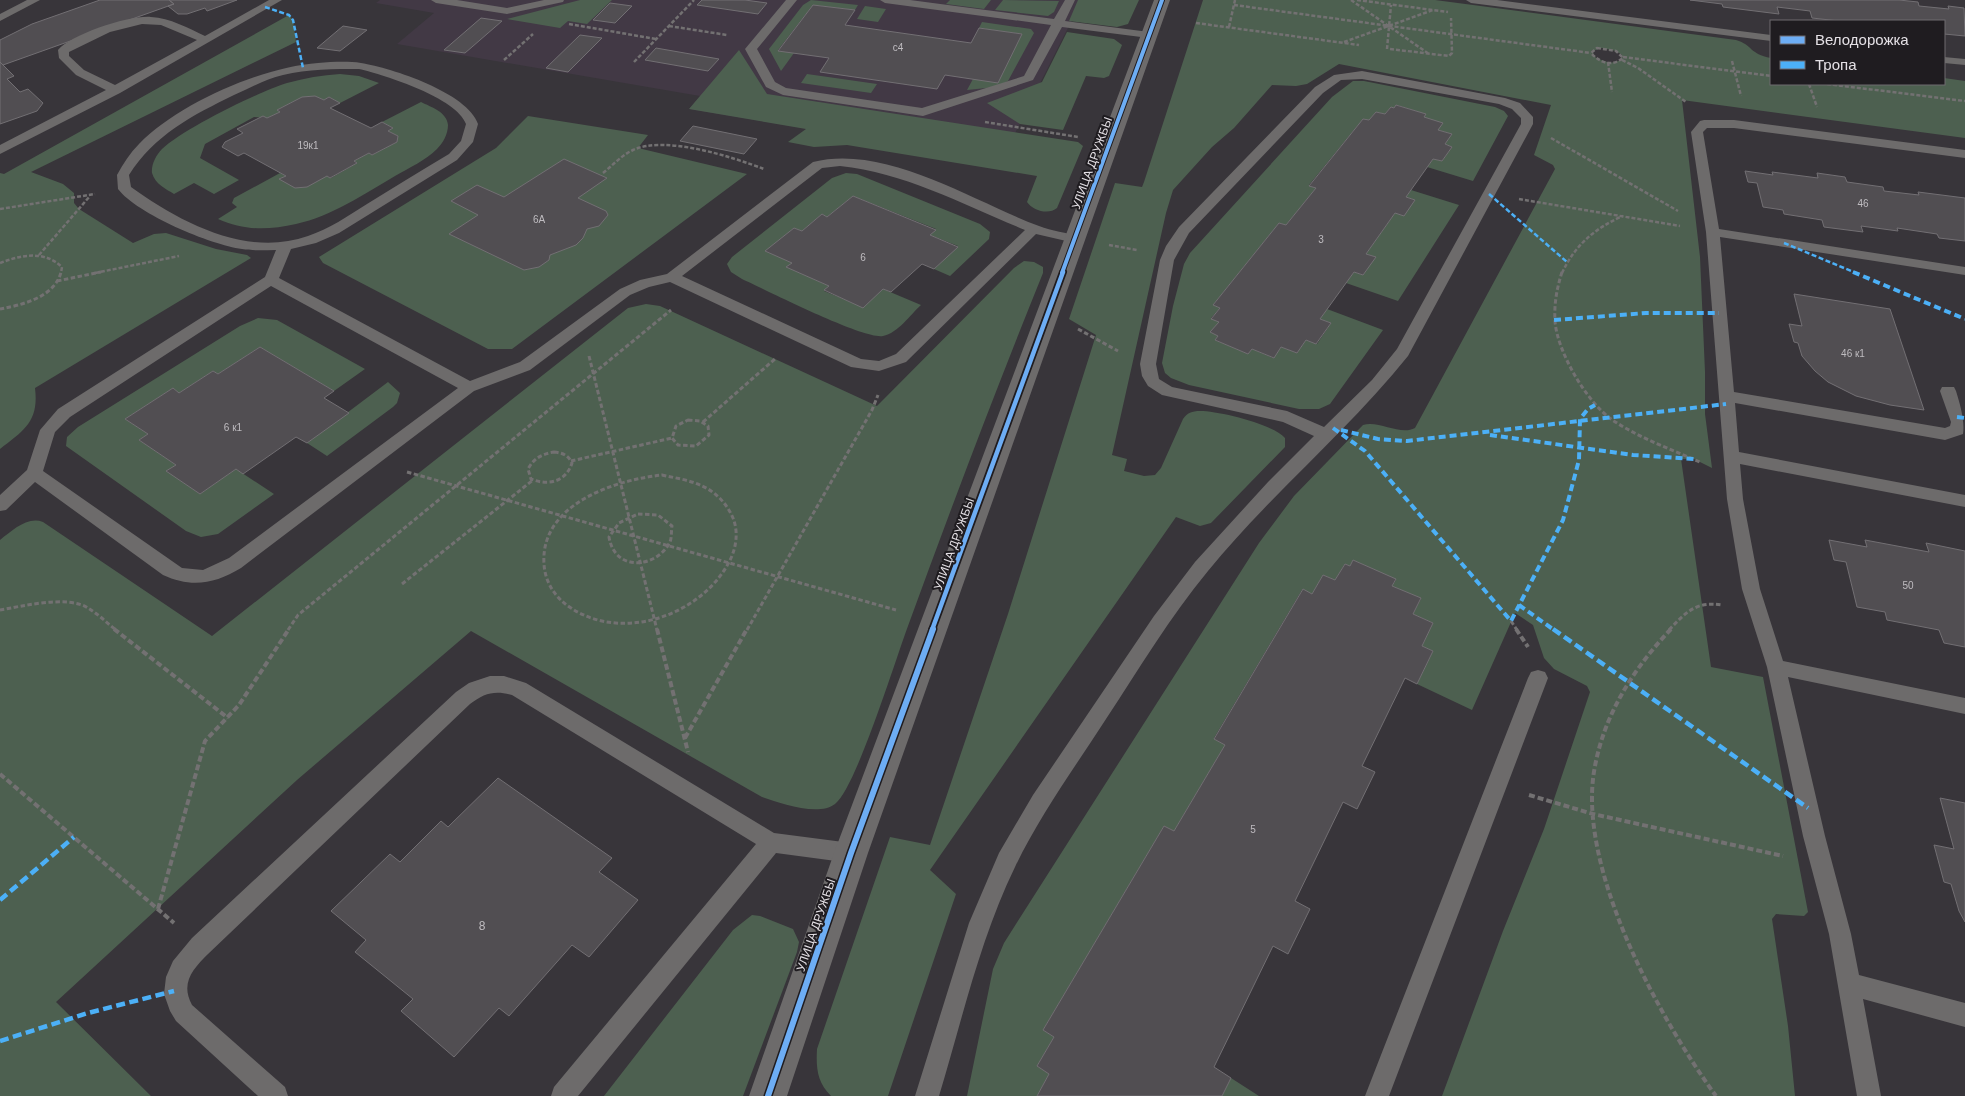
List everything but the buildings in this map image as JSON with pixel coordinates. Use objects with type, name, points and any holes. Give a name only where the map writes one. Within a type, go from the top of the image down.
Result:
[{"type":"street","name":"УЛИЦА ДРУЖБЫ","points":[[768,1096],[851,853],[1162,0]]},
{"type":"lane","points":[[0,18],[35,0]]},
{"type":"lane","points":[[0,150],[116,90],[277,0]]},
{"type":"lane","points":[[436,0],[507,11],[555,1]]},
{"type":"lane","points":[[792,0],[752,49],[753,55],[773,87],[783,91],[923,112],[1026,80],[1034,72],[1070,0]]},
{"type":"lane","points":[[885,0],[1149,35]]},
{"type":"lane","points":[[1471,0],[1500,2],[1770,38]]},
{"type":"lane","points":[[116,90],[91,79],[69,64],[63,56],[64,50],[81,41],[128,23],[145,20],[160,22],[206,40]]},
{"type":"lane","points":[[1945,60],[1965,62]]},
{"type":"lane","points":[[359,66],[378,70],[459,106],[470,117],[472,124],[467,142],[442,165],[334,230],[311,240],[285,246],[242,245],[189,228],[131,195],[125,189],[123,175],[148,142],[172,123],[254,81],[278,73],[303,68],[359,66]]},
{"type":"lane","points":[[927,1096],[980,923],[1007,860],[1040,802],[1150,637],[1201,566],[1262,499],[1326,435],[1377,384],[1403,352],[1527,124],[1527,117],[1521,110],[1501,101],[1372,76],[1344,76],[1332,80],[1319,90],[1198,216],[1173,246],[1167,260],[1148,368],[1153,382],[1168,391],[1287,417],[1326,435]]},
{"type":"lane","points":[[1869,1096],[1851,984],[1776,667],[1757,613],[1741,540],[1730,456],[1713,232],[1697,132],[1704,124],[1714,123],[1965,154]]},
{"type":"lane","points":[[34,472],[169,570],[189,578],[200,578],[223,571],[235,563],[469,387],[525,366],[625,292],[645,283],[672,277],[810,169],[828,162],[848,162],[883,169],[1034,229],[1075,240]]},
{"type":"lane","points":[[672,277],[856,363],[873,367],[882,366],[900,358],[1034,229]]},
{"type":"lane","points":[[1713,232],[1965,271]]},
{"type":"lane","points":[[0,505],[34,472],[48,430],[64,413],[271,280],[285,246]]},
{"type":"lane","points":[[271,280],[469,387]]},
{"type":"lane","points":[[1726,396],[1945,434],[1956,430],[1958,422],[1948,391]]},
{"type":"lane","points":[[1730,456],[1965,501]]},
{"type":"lane","points":[[1776,667],[1965,706]]},
{"type":"lane","points":[[1377,1096],[1538,678]]},
{"type":"lane","points":[[276,1096],[184,1013],[176,1002],[174,991],[182,967],[200,946],[471,691],[480,686],[498,683],[519,689],[770,842],[851,853]]},
{"type":"lane","points":[[563,1096],[770,842]]},
{"type":"lane","points":[[1851,984],[1965,1015]]},
{"type":"path","points":[[634,62],[694,0]]},
{"type":"path","points":[[1228,27],[1235,0]]},
{"type":"path","points":[[1351,0],[1438,60]]},
{"type":"path","points":[[1357,0],[1451,12]]},
{"type":"path","points":[[555,1],[569,27],[656,39]]},
{"type":"path","points":[[1387,49],[1391,4]]},
{"type":"path","points":[[1234,5],[1592,53],[1596,58],[1608,62],[1622,59],[1770,76]]},
{"type":"path","points":[[1378,48],[1430,55],[1451,55],[1451,7]]},
{"type":"path","points":[[1342,43],[1433,10]]},
{"type":"path","points":[[1196,23],[1360,45]]},
{"type":"path","points":[[669,26],[731,36]]},
{"type":"path","points":[[504,60],[540,29]]},
{"type":"path","points":[[1592,53],[1597,48],[1607,48],[1616,51],[1622,59],[1714,123]]},
{"type":"path","points":[[1608,62],[1612,92]]},
{"type":"path","points":[[1835,85],[1965,102]]},
{"type":"path","points":[[980,122],[1082,138]]},
{"type":"path","points":[[1527,124],[1713,232]]},
{"type":"path","points":[[604,173],[634,150],[662,144],[756,166]]},
{"type":"path","points":[[1490,194],[1713,232]]},
{"type":"path","points":[[0,209],[90,196],[38,256]]},
{"type":"path","points":[[1623,216],[1605,223],[1583,242],[1565,264],[1557,281],[1555,324],[1569,362],[1589,398],[1607,416],[1733,477]]},
{"type":"path","points":[[0,309],[30,301],[45,293],[58,281],[181,255]]},
{"type":"path","points":[[1,261],[19,257],[48,256],[57,260],[62,267],[58,281]]},
{"type":"path","points":[[0,774],[158,909],[205,741],[240,705],[303,610],[697,288]]},
{"type":"path","points":[[1049,313],[1148,368]]},
{"type":"path","points":[[703,422],[801,337]]},
{"type":"path","points":[[685,738],[872,410],[880,390],[882,366]]},
{"type":"path","points":[[593,373],[700,799]]},
{"type":"path","points":[[694,420],[703,422],[710,430],[702,443],[684,446],[678,445],[672,438],[674,429],[682,422],[694,420]]},
{"type":"path","points":[[570,461],[672,438]]},
{"type":"path","points":[[566,454],[570,461],[568,473],[557,481],[542,483],[532,480],[528,469],[535,459],[540,456],[566,454]]},
{"type":"path","points":[[379,455],[413,475],[453,487],[896,610]]},
{"type":"path","points":[[662,475],[679,477],[710,488],[721,497],[736,521],[736,549],[731,564],[722,578],[694,602],[677,612],[655,619],[619,623],[600,620],[583,615],[557,597],[547,578],[544,557],[547,543],[562,517],[591,494],[620,481],[662,475]]},
{"type":"path","points":[[402,584],[532,480]]},
{"type":"path","points":[[648,514],[666,520],[672,526],[673,534],[668,546],[656,557],[642,562],[625,562],[616,558],[608,545],[612,531],[619,523],[630,517],[648,514]]},
{"type":"path","points":[[0,610],[52,602],[87,607],[228,718]]},
{"type":"path","points":[[1716,1096],[1677,1038],[1630,944],[1602,870],[1596,846],[1593,814],[1594,779],[1602,735],[1618,695],[1639,664],[1669,631],[1696,606],[1712,603],[1757,613]]},
{"type":"path","points":[[1498,784],[1546,802],[1593,814],[1822,864]]},
{"type":"shaded area","points":[[380,0],[1082,0],[1001,161],[689,109],[700,96],[397,44],[434,13],[376,3]]},
{"type":"green space","points":[[580,0],[612,0],[587,24],[568,21],[560,28],[507,19]]},
{"type":"green space","points":[[811,0],[858,5],[855,10],[813,5],[778,50],[794,53],[781,71],[769,49],[803,5]]},
{"type":"green space","points":[[950,0],[991,0],[984,9],[946,4]]},
{"type":"green space","points":[[1003,0],[1059,1],[1054,12],[1048,16],[995,10]]},
{"type":"green space","points":[[1078,0],[1139,0],[1128,24],[1117,27],[1069,21]]},
{"type":"green space","points":[[1203,0],[1435,0],[1736,40],[1746,44],[1755,52],[1770,58],[1770,85],[1945,85],[1945,78],[1965,81],[1965,138],[1682,100],[1700,257],[1705,414],[1712,468],[1694,459],[1681,459],[1711,667],[1763,677],[1808,912],[1804,916],[1776,914],[1772,919],[1788,1026],[1795,1096],[1442,1096],[1503,931],[1544,829],[1590,692],[1587,686],[1554,669],[1544,658],[1533,625],[1515,613],[1472,710],[1417,684],[1433,651],[1422,646],[1433,623],[1413,614],[1421,599],[1392,586],[1396,580],[1353,560],[1350,566],[1345,564],[1335,580],[1323,575],[1312,594],[1302,590],[1214,738],[1225,745],[1174,831],[1164,826],[1043,1030],[1054,1037],[1037,1066],[1049,1074],[1037,1096],[967,1096],[993,969],[1004,943],[1016,924],[1259,543],[1294,496],[1363,425],[1376,424],[1403,430],[1415,428],[1555,169],[1553,165],[1534,155],[1551,105],[1339,64],[1307,84],[1296,86],[1272,85],[1234,128],[1212,147],[1173,190],[1166,213],[1112,455],[1127,459],[1124,471],[1144,476],[1155,475],[1161,468],[1183,419],[1188,414],[1197,411],[1232,416],[1258,423],[1285,438],[1285,447],[1211,523],[1200,526],[1176,517],[930,870],[956,894],[888,1096],[831,1096],[826,1091],[818,1074],[817,1049],[890,837],[930,845],[1008,614],[1096,335],[1069,319],[1115,183],[1142,187]],"holes":[[[1602,48],[1616,51],[1622,55],[1622,60],[1610,63],[1596,58],[1592,51]]]},
{"type":"green space","points":[[865,6],[886,9],[878,22],[857,19]]},
{"type":"green space","points":[[289,15],[293,20],[296,42],[31,172],[63,184],[74,193],[74,203],[79,209],[133,243],[154,234],[166,233],[216,249],[247,255],[251,258],[35,388],[35,409],[28,424],[17,436],[0,449],[0,173],[4,174]]},
{"type":"green space","points":[[982,22],[1031,29],[1034,33],[1008,81],[996,87],[967,90],[973,79],[1022,34],[979,28]]},
{"type":"green space","points":[[1067,32],[1114,39],[1122,45],[1109,76],[1104,78],[1086,76],[1063,130],[1020,124],[987,103],[1042,82]]},
{"type":"green space","points":[[739,50],[767,94],[1078,142],[1083,146],[1057,208],[1046,212],[1033,208],[1027,202],[1037,176],[847,145],[814,147],[788,142],[806,129],[689,109]]},
{"type":"green space","points":[[340,74],[359,76],[379,83],[340,103],[329,97],[324,100],[312,97],[294,101],[277,110],[280,112],[267,118],[254,117],[205,144],[200,158],[239,180],[214,194],[194,183],[174,194],[161,186],[153,177],[152,167],[160,151],[172,141],[203,122],[240,103],[287,83]]},
{"type":"green space","points":[[807,74],[877,84],[871,93],[801,83]]},
{"type":"green space","points":[[1353,81],[1364,81],[1495,107],[1504,111],[1508,116],[1473,181],[1427,167],[1433,159],[1442,161],[1452,147],[1445,144],[1452,134],[1438,130],[1424,117],[1425,114],[1397,105],[1394,108],[1391,107],[1385,114],[1376,112],[1369,120],[1363,119],[1309,185],[1316,188],[1286,225],[1279,223],[1213,305],[1220,308],[1211,318],[1219,322],[1211,332],[1218,336],[1215,340],[1248,354],[1252,349],[1273,358],[1281,347],[1297,353],[1306,340],[1317,344],[1331,323],[1320,319],[1327,309],[1383,330],[1330,404],[1319,409],[1299,409],[1189,385],[1171,378],[1165,373],[1162,363],[1173,306],[1184,264],[1190,253],[1332,97]]},
{"type":"green space","points":[[421,102],[438,110],[447,120],[448,128],[443,141],[433,153],[423,160],[360,197],[322,216],[286,226],[257,228],[237,226],[218,219],[237,207],[232,203],[234,198],[280,173],[286,176],[280,179],[327,176],[331,178],[357,163],[354,161],[369,153],[372,155],[397,142],[398,136],[388,131],[393,128],[382,122]]},
{"type":"green space","points":[[528,116],[648,135],[638,148],[747,174],[512,349],[488,349],[323,263],[319,257],[496,148]]},
{"type":"green space","points":[[846,173],[857,174],[980,224],[990,232],[989,239],[950,276],[934,269],[958,246],[930,235],[936,229],[853,196],[827,217],[822,214],[802,231],[794,228],[766,251],[792,263],[787,267],[829,286],[824,291],[863,307],[883,289],[921,305],[899,328],[883,336],[872,335],[836,323],[792,303],[742,279],[731,272],[727,264],[732,257],[832,178]]},
{"type":"green space","points":[[1411,190],[1459,205],[1398,301],[1346,283],[1354,272],[1363,275],[1375,257],[1366,254],[1395,213],[1415,200],[1406,197]]},
{"type":"green space","points":[[1024,261],[1034,262],[1043,267],[1043,273],[957,493],[864,749],[844,793],[835,804],[828,808],[809,809],[799,808],[762,797],[471,631],[297,780],[56,1002],[151,1096],[0,1096],[0,540],[26,523],[31,521],[43,522],[212,636],[628,308],[646,304],[660,306],[877,406],[1014,268]]},
{"type":"green space","points":[[258,318],[277,320],[365,369],[334,391],[260,347],[218,374],[213,371],[179,393],[173,388],[125,419],[148,434],[139,440],[176,465],[167,471],[200,494],[236,469],[274,494],[218,534],[201,537],[186,531],[66,446],[67,437],[78,427],[240,326]]},
{"type":"green space","points":[[388,382],[400,393],[397,403],[393,407],[327,456],[307,443]]},
{"type":"green space","points":[[752,915],[760,916],[793,929],[799,942],[797,952],[743,1096],[604,1096],[733,930]]},
{"type":"green space","points":[[1231,1078],[1259,1096],[1222,1096]]},
{"type":"marked path","points":[[265,7],[289,15],[293,20],[296,42],[303,68]]},
{"type":"marked path","points":[[1489,194],[1567,262]]},
{"type":"marked path","points":[[1784,243],[1965,319]]},
{"type":"marked path","points":[[1554,320],[1646,313],[1719,313]]},
{"type":"marked path","points":[[1341,430],[1378,439],[1407,441],[1726,404]]},
{"type":"marked path","points":[[1333,428],[1365,451],[1511,621],[1563,520],[1579,460],[1580,419],[1588,409],[1595,405]]},
{"type":"marked path","points":[[1957,417],[1965,418]]},
{"type":"marked path","points":[[1490,435],[1633,455],[1694,459]]},
{"type":"marked path","points":[[1519,605],[1808,808]]},
{"type":"marked path","points":[[0,900],[74,837]]},
{"type":"marked path","points":[[0,1041],[88,1013],[174,991]]},
{"type":"cycle path","points":[[768,1096],[851,853],[1162,0]]}]
